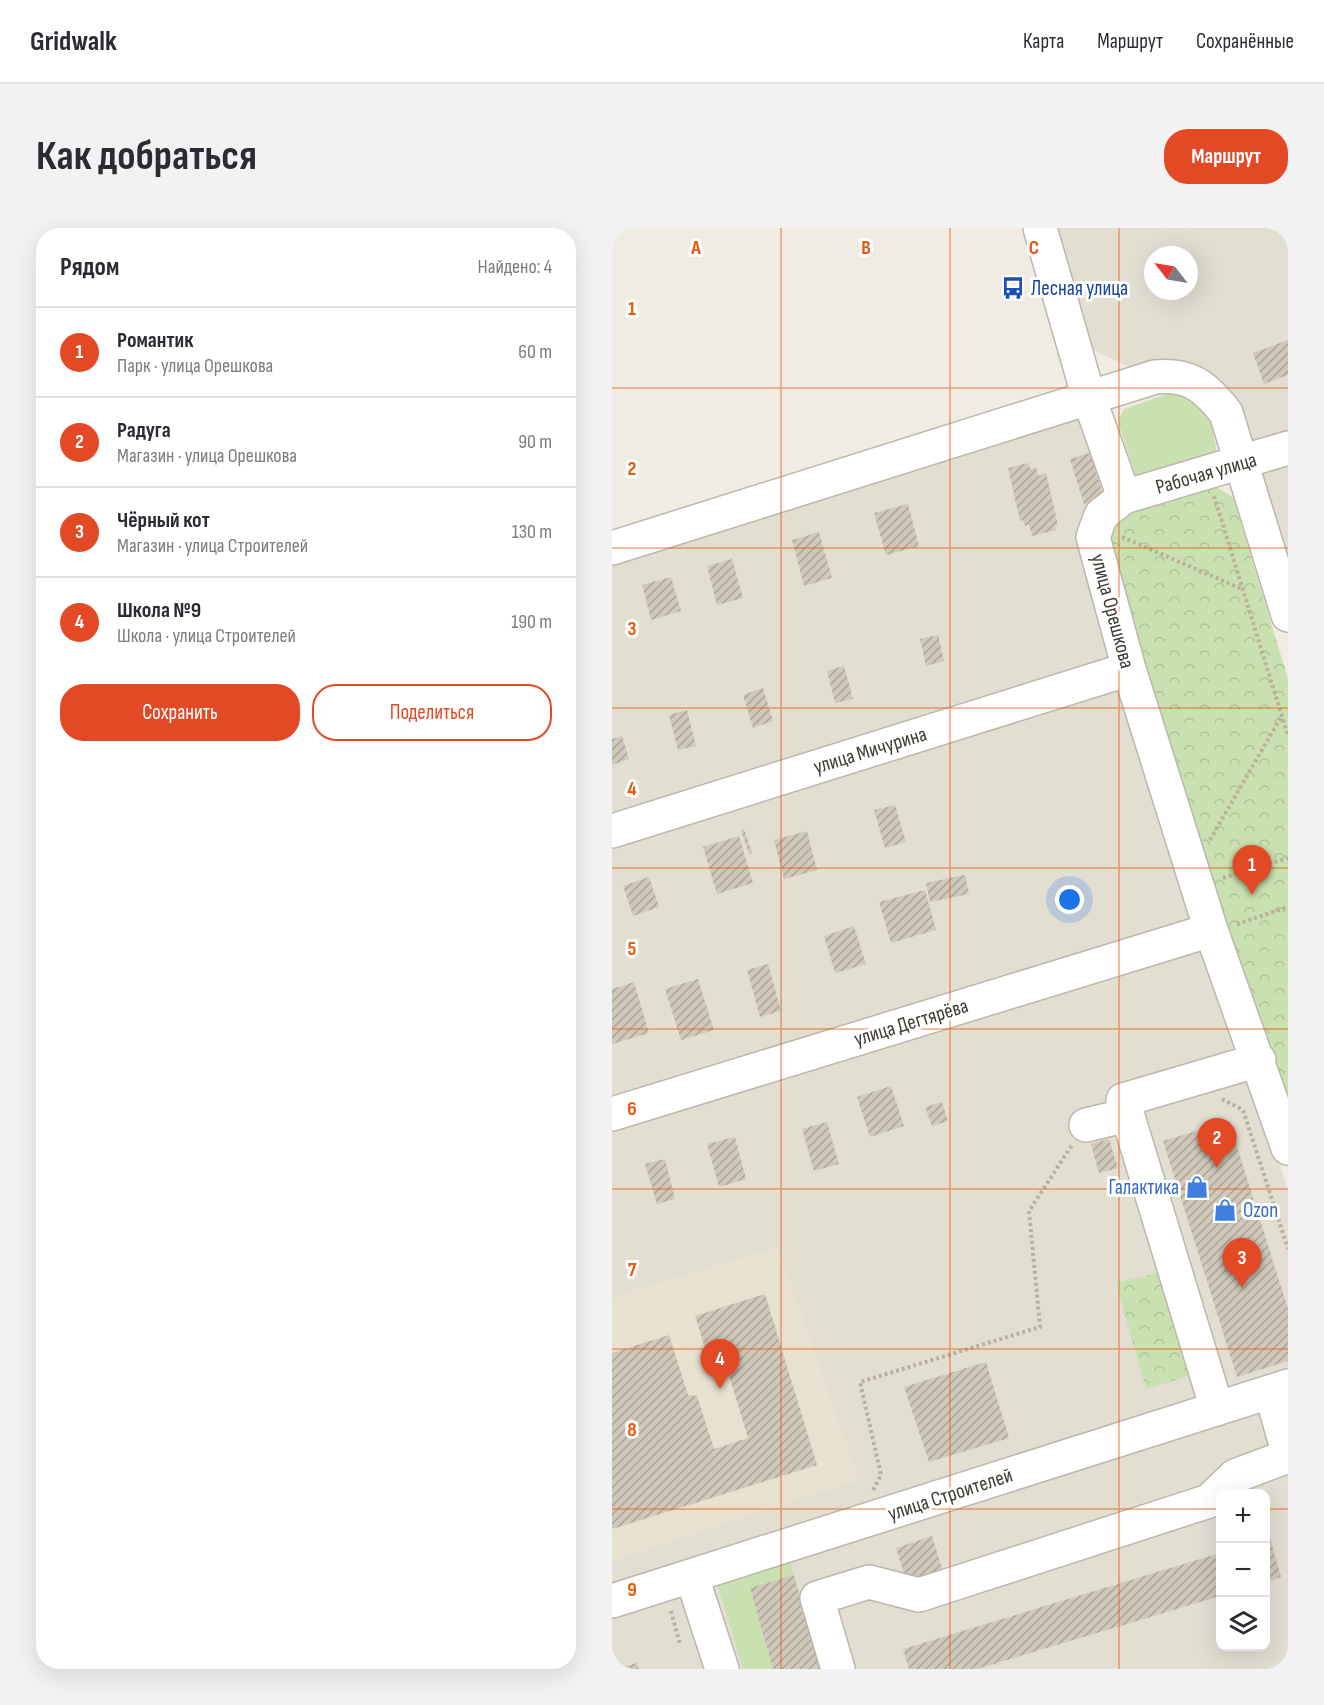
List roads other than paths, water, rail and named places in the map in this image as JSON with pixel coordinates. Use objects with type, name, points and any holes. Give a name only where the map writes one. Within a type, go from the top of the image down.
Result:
[{"type":"street","points":[[1040,228],[1089,398],[1124,496]]},
{"type":"street","points":[[612,548],[1155,377],[1174,375],[1194,381],[1211,394],[1226,413],[1288,615]]},
{"type":"street","name":"Рабочая улица","points":[[1124,496],[1207,474],[1288,448]]},
{"type":"street","name":"улица Орешкова","points":[[1124,496],[1101,514],[1093,537],[1129,669],[1192,871],[1222,922],[1258,1060],[1287,1142]]},
{"type":"street","name":"улица Мичурина","points":[[612,831],[1129,669]]},
{"type":"street","name":"улица Дегтярёва","points":[[612,1114],[1222,922]]},
{"type":"street","points":[[1217,1409],[1124,1100],[1258,1060]]},
{"type":"street","points":[[1086,1125],[1128,1115]]},
{"type":"street","points":[[838,1669],[817,1598],[869,1582],[919,1594],[1209,1501],[1235,1476],[1288,1454],[1280,1389]]},
{"type":"street","name":"улица Строителей","points":[[612,1601],[1280,1389]]},
{"type":"street","points":[[692,1577],[722,1669]]},
{"type":"place","name":"Лесная улица","points":[[1013,288]]},
{"type":"place","name":"Романтик","points":[[1252,895]]},
{"type":"place","name":"Радуга","points":[[1217,1168]]},
{"type":"place","name":"Галактика","points":[[1197,1187]]},
{"type":"place","name":"Ozon","points":[[1225,1210]]},
{"type":"place","name":"Чёрный кот","points":[[1242,1288]]},
{"type":"place","name":"Школа №9","points":[[720,1389]]}]
